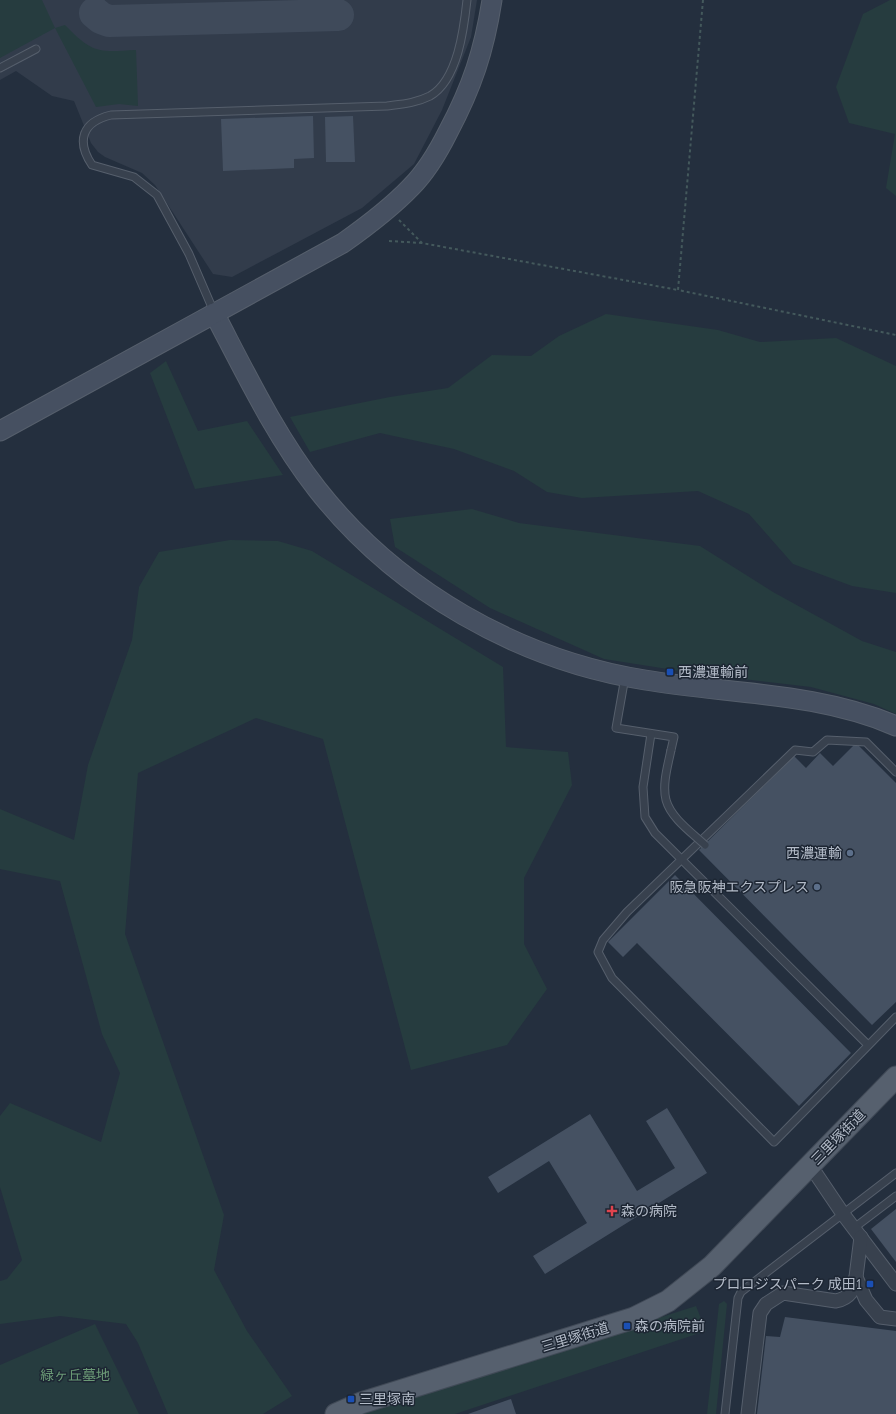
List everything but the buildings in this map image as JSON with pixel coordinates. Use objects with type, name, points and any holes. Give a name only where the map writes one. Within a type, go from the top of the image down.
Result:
[{"type":"main road","name":"三里塚街道","points":[[336,1414],[634,1318],[668,1301],[712,1266],[896,1077]]},
{"type":"street","points":[[0,431],[343,242],[387,210],[412,186],[435,158],[466,98],[476,72],[488,27],[492,0]]},
{"type":"street","points":[[214,313],[265,411],[291,453],[327,501],[377,552],[436,599],[529,649],[562,661],[625,677],[680,686],[820,703],[854,711],[896,726]]},
{"type":"street","points":[[810,1165],[843,1214],[896,1284]]},
{"type":"street","points":[[748,1414],[760,1313],[766,1304],[783,1293],[836,1301],[842,1300],[848,1296],[854,1288],[856,1277],[858,1232]]},
{"type":"street","points":[[856,1277],[866,1300],[880,1317],[896,1319]]},
{"type":"lane","points":[[214,313],[189,254],[157,195],[134,177],[92,165],[86,155],[84,133],[86,128],[92,122],[111,115],[387,106],[414,102],[431,95],[442,84],[454,65],[465,21],[467,0]]},
{"type":"lane","points":[[0,68],[36,49]]},
{"type":"lane","points":[[625,677],[616,728],[674,737],[665,784],[666,800],[678,821],[704,845]]},
{"type":"lane","points":[[651,734],[643,787],[645,817],[655,833],[868,1045]]},
{"type":"lane","points":[[896,772],[866,742],[827,740],[813,752],[795,750],[680,859],[627,912],[604,940],[598,952],[612,978],[774,1142],[896,1017]]},
{"type":"lane","points":[[725,1414],[738,1298],[741,1292],[896,1173]]},
{"type":"lane","points":[[858,1232],[896,1196]]},
{"type":"path","points":[[678,290],[703,0]]},
{"type":"path","points":[[387,210],[401,221],[422,243]]},
{"type":"path","points":[[389,241],[422,243],[678,290],[896,335]]},
{"type":"shaded area","points":[[0,0],[477,0],[471,37],[442,110],[414,164],[362,208],[232,277],[213,274],[155,185],[142,173],[105,157],[98,152],[91,143],[74,101],[52,96],[16,71],[0,80]]},
{"type":"green space","points":[[0,0],[42,0],[55,28],[0,58]]},
{"type":"green space","points":[[890,0],[896,0],[896,196],[886,188],[895,134],[849,123],[836,87],[863,14]]},
{"type":"green space","points":[[65,25],[90,46],[104,51],[136,50],[138,106],[119,104],[96,107],[55,28]]},
{"type":"green space","points":[[606,314],[718,330],[760,342],[836,338],[896,366],[896,593],[852,586],[793,564],[749,514],[698,491],[582,498],[547,492],[514,471],[454,449],[380,433],[310,452],[290,417],[390,397],[448,388],[492,355],[531,356],[559,336]]},
{"type":"green space","points":[[166,361],[198,431],[247,421],[283,475],[195,489],[150,373]]},
{"type":"green space","points":[[472,509],[519,523],[700,546],[773,592],[862,641],[896,652],[896,714],[874,704],[811,687],[693,673],[604,659],[490,608],[395,547],[390,519]]},
{"type":"green space","points":[[230,540],[278,541],[312,551],[503,667],[506,747],[568,752],[572,785],[524,878],[524,944],[547,989],[507,1045],[411,1070],[323,739],[256,718],[138,773],[125,934],[224,1215],[214,1270],[247,1331],[292,1396],[263,1414],[168,1414],[138,1343],[126,1324],[60,1316],[0,1324],[0,1281],[7,1279],[22,1260],[0,1187],[0,1116],[10,1103],[101,1142],[120,1073],[102,1034],[60,881],[0,869],[0,809],[74,840],[88,765],[132,640],[139,587],[159,552]]},
{"type":"green space","points":[[724,1301],[727,1304],[716,1414],[707,1414],[719,1304]]},
{"type":"green space","points":[[696,1306],[706,1331],[455,1414],[358,1414]]},
{"type":"green space","name":"緑ヶ丘墓地","points":[[95,1324],[139,1414],[0,1414],[0,1365]]},
{"type":"taxiway","points":[[95,13],[101,18],[109,21],[338,15]]},
{"type":"place","name":"西濃運輸前","points":[[670,672]]},
{"type":"place","name":"西濃運輸","points":[[850,853]]},
{"type":"place","name":"阪急阪神エクスプレス","points":[[817,887]]},
{"type":"place","name":"森の病院","points":[[612,1211]]},
{"type":"place","name":"プロロジスパーク 成田1","points":[[870,1284]]},
{"type":"place","name":"森の病院前","points":[[627,1326]]},
{"type":"place","name":"三里塚南","points":[[351,1399]]}]
